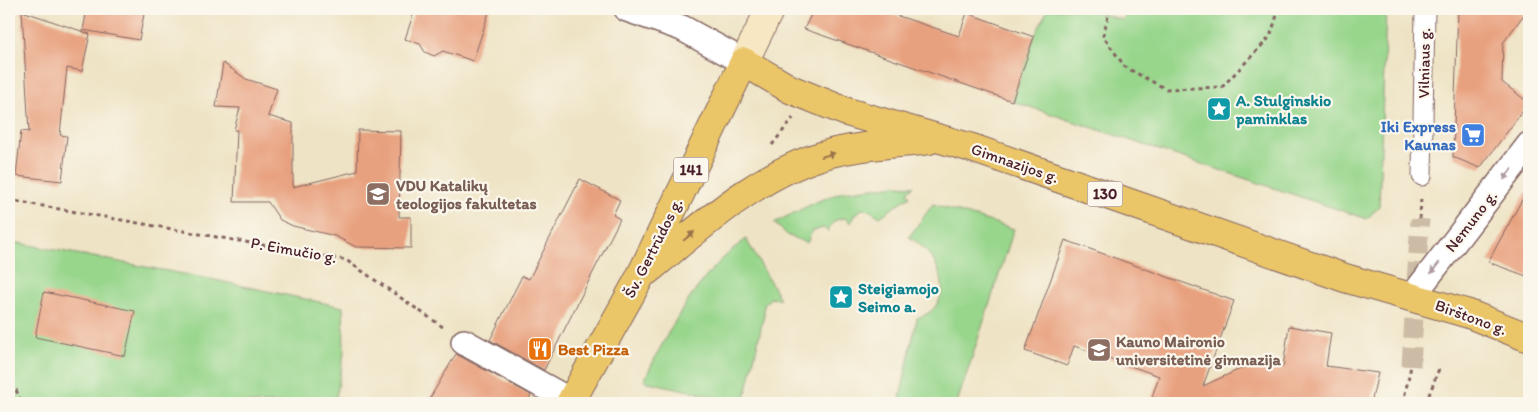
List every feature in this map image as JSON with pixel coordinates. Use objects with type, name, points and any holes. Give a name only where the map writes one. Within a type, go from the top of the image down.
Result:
[{"type":"main road","name":"Šv. Gertrūdos g.","points":[[572,403],[638,279],[770,9]]},
{"type":"main road","name":"Gimnazijos g.","points":[[744,62],[809,98],[847,112],[1007,160],[1345,278],[1412,297]]},
{"type":"main road","points":[[638,279],[704,224],[753,187],[799,164],[832,153],[938,139]]},
{"type":"main road","name":"Birštono g.","points":[[1412,297],[1469,314],[1529,338]]},
{"type":"street","name":"Gimnazijos g.","points":[[628,9],[682,28],[744,62]]},
{"type":"street","name":"Vilniaus g.","points":[[1422,176],[1425,9]]},
{"type":"street","name":"Nemuno g.","points":[[1412,297],[1529,145]]},
{"type":"street","points":[[464,342],[572,403]]},
{"type":"path","points":[[1110,9],[1103,36],[1124,67],[1166,89],[1222,87],[1270,37],[1279,9]]},
{"type":"path","points":[[769,179],[760,159],[809,98]]},
{"type":"path","name":"P. Eimučio g.","points":[[9,200],[346,260],[464,342]]},
{"type":"path","points":[[1404,403],[1411,366]]},
{"type":"path","points":[[1426,403],[1440,366]]},
{"type":"path","points":[[9,386],[16,390],[22,403]]},
{"type":"green space","points":[[1048,9],[1086,9],[1123,20],[1129,9],[1386,9],[1379,206],[1367,219],[1012,101],[1034,37]]},
{"type":"green space","points":[[896,185],[914,186],[907,192],[910,196],[880,217],[869,210],[862,209],[854,215],[851,223],[842,218],[834,222],[828,232],[824,228],[812,231],[807,243],[789,236],[774,223],[816,202],[842,192]]},
{"type":"green space","points":[[933,204],[1014,229],[957,403],[899,403],[917,318],[931,311],[938,302],[942,291],[942,281],[933,260],[926,250],[909,237]]},
{"type":"green space","points":[[746,239],[780,299],[770,298],[764,305],[764,315],[744,403],[644,381],[686,303],[713,268]]},
{"type":"green space","points":[[13,242],[210,279],[343,307],[344,353],[335,403],[9,403],[9,255]]},
{"type":"building","points":[[87,9],[145,9],[139,40],[83,30]]},
{"type":"building","points":[[415,9],[490,9],[473,61],[443,51],[434,56],[425,52],[420,44],[405,39]]},
{"type":"building","points":[[814,9],[877,9],[959,36],[967,13],[1034,37],[1012,101],[804,29]]},
{"type":"building","points":[[1458,9],[1528,9],[1503,43],[1502,82],[1529,103],[1480,168],[1453,157]]},
{"type":"building","points":[[22,11],[90,34],[82,71],[67,68],[60,135],[67,136],[62,181],[16,176],[21,131],[29,132]]},
{"type":"building","points":[[223,63],[246,79],[277,89],[268,116],[293,123],[293,187],[357,171],[358,130],[401,131],[399,217],[411,217],[411,248],[356,247],[335,236],[293,226],[280,220],[268,202],[234,202],[237,130],[234,130],[240,108],[216,107]]},
{"type":"building","points":[[580,179],[620,200],[613,215],[620,219],[544,370],[490,340],[522,276],[529,279]]},
{"type":"building","points":[[1529,187],[1529,277],[1488,262]]},
{"type":"building","points":[[1065,240],[1234,301],[1203,386],[1251,364],[1283,367],[1289,326],[1331,333],[1326,366],[1378,373],[1371,403],[1165,403],[1167,402],[1152,397],[1159,376],[1074,346],[1067,366],[1025,351]]},
{"type":"building","points":[[44,292],[135,311],[125,356],[35,337]]},
{"type":"building","points":[[456,354],[531,395],[527,403],[427,403]]},
{"type":"tunnel","points":[[1411,366],[1420,219]]},
{"type":"place","name":"A. Stulginskio paminklas","points":[[1219,109]]},
{"type":"place","name":"Iki Express Kaunas","points":[[1473,135]]},
{"type":"place","name":"VDU Katalikų teologijos fakultetas","points":[[378,194]]},
{"type":"place","name":"Steigiamojo Seimo a.","points":[[841,297]]},
{"type":"place","name":"Best Pizza","points":[[540,349]]},
{"type":"place","name":"Kauno Maironio universitetinė gimnazija","points":[[1099,350]]}]
